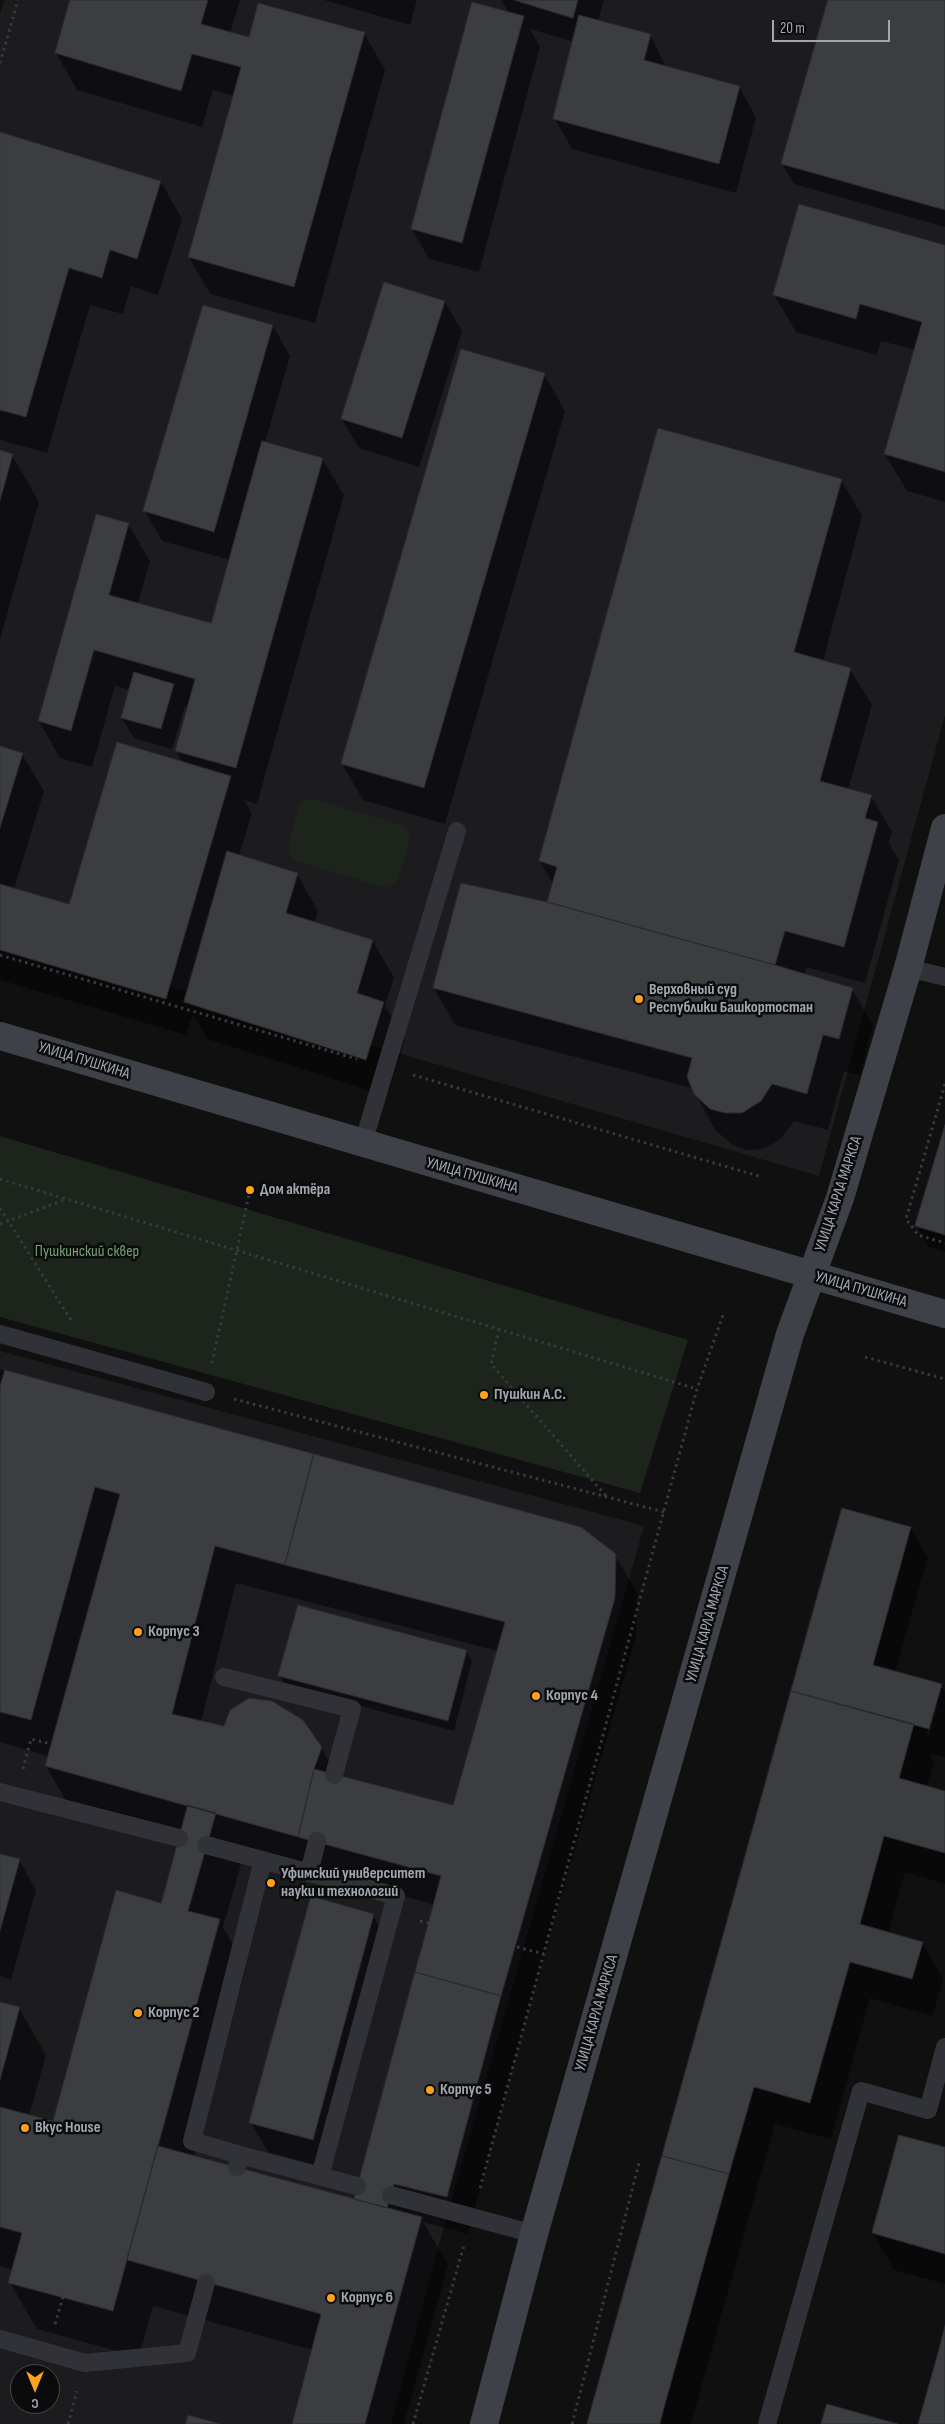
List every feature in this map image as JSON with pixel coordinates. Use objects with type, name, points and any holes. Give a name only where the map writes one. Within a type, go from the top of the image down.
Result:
[{"type":"main road","name":"УЛИЦА КАРЛА МАРКСА","points":[[484,2424],[534,2234],[790,1334],[840,1198],[943,844]]},
{"type":"main road","name":"УЛИЦА ПУШКИНА","points":[[0,1036],[945,1314]]},
{"type":"lane","points":[[363,1143],[457,831]]},
{"type":"lane","points":[[908,968],[945,977]]},
{"type":"lane","points":[[0,1334],[206,1392]]},
{"type":"lane","points":[[224,1676],[352,1709],[334,1775]]},
{"type":"lane","points":[[8,1794],[179,1838]]},
{"type":"lane","points":[[309,1873],[317,1841]]},
{"type":"lane","points":[[206,1845],[396,1896],[320,2176]]},
{"type":"lane","points":[[263,1860],[192,2141],[238,2161],[320,2176],[357,2186]]},
{"type":"lane","points":[[767,2424],[861,2091],[928,2110],[945,2048]]},
{"type":"lane","points":[[390,2195],[534,2234]]},
{"type":"lane","points":[[0,2339],[85,2363],[187,2353],[206,2283]]},
{"type":"path","points":[[0,63],[18,0]]},
{"type":"path","points":[[945,1084],[906,1218],[918,1235],[945,1243]]},
{"type":"path","points":[[0,1179],[697,1389]]},
{"type":"path","points":[[250,1190],[206,1392],[664,1512]]},
{"type":"path","points":[[0,1224],[67,1199]]},
{"type":"path","points":[[0,1208],[97,1361]]},
{"type":"path","points":[[413,2424],[472,2217],[697,1389],[723,1315]]},
{"type":"path","points":[[499,1329],[491,1364],[606,1497]]},
{"type":"path","points":[[865,1357],[945,1379]]},
{"type":"path","points":[[8,1794],[31,1739],[51,1744]]},
{"type":"path","points":[[517,1947],[544,1954]]},
{"type":"path","points":[[572,2424],[639,2163]]},
{"type":"shaded area","points":[[4,0],[945,0],[945,715],[819,1176],[0,937],[0,15]]},
{"type":"shaded area","name":"Уфимский университет науки и технологий","points":[[0,1351],[644,1526],[440,2241],[391,2424],[0,2424]]},
{"type":"green space","points":[[313,799],[403,825],[408,831],[410,838],[398,879],[392,884],[383,887],[295,861],[289,854],[288,846],[299,805],[305,800]]},
{"type":"green space","name":"Пушкинский сквер","points":[[0,1136],[688,1340],[640,1493],[0,1317]]},
{"type":"building","points":[[70,0],[208,0],[201,24],[249,37],[258,3],[365,32],[294,287],[188,257],[241,67],[192,54],[181,91],[55,53]]},
{"type":"building","points":[[514,0],[578,0],[573,18]]},
{"type":"building","points":[[828,0],[945,0],[945,210],[781,164]]},
{"type":"building","points":[[472,2],[524,16],[462,243],[411,229]]},
{"type":"building","points":[[579,15],[651,34],[644,60],[740,86],[719,164],[553,119]]},
{"type":"building","points":[[0,132],[161,181],[137,259],[110,250],[102,278],[69,268],[26,417],[0,410]]},
{"type":"building","points":[[799,204],[945,245],[945,472],[884,454],[922,322],[860,304],[856,319],[773,295]]},
{"type":"building","points":[[384,282],[445,301],[402,438],[341,419]]},
{"type":"building","points":[[203,305],[273,325],[214,532],[143,511]]},
{"type":"building","points":[[461,349],[545,373],[424,788],[341,764]]},
{"type":"building","points":[[658,428],[842,479],[794,652],[851,668],[820,781],[872,795],[865,818],[878,822],[844,947],[785,931],[775,965],[547,902],[557,867],[539,861]]},
{"type":"building","points":[[262,441],[323,458],[236,768],[175,751],[195,679],[94,650],[71,731],[38,721],[96,514],[129,523],[109,595],[211,623]]},
{"type":"building","points":[[0,450],[13,454],[0,501]]},
{"type":"building","points":[[134,672],[174,684],[161,729],[121,718]]},
{"type":"building","points":[[117,742],[231,776],[166,999],[0,950],[0,884],[69,904]]},
{"type":"building","points":[[0,746],[23,753],[0,828]]},
{"type":"building","points":[[227,851],[298,873],[286,913],[373,940],[357,993],[384,1002],[366,1060],[184,1002]]},
{"type":"building","points":[[461,883],[547,902],[853,988],[839,1039],[823,1035],[807,1094],[772,1084],[761,1101],[742,1113],[725,1113],[710,1109],[694,1094],[687,1077],[692,1058],[433,988]]},
{"type":"building","points":[[945,1125],[945,1235],[915,1226]]},
{"type":"building","name":"Корпус 3","points":[[5,1370],[314,1454],[285,1565],[215,1546],[172,1714],[224,1726],[230,1710],[249,1698],[272,1701],[303,1720],[322,1747],[314,1769],[298,1837],[45,1766],[120,1494],[95,1487],[31,1720],[0,1712],[0,1386]]},
{"type":"building","name":"Корпус 4","points":[[314,1454],[581,1527],[616,1554],[615,1598],[501,1996],[415,1972],[441,1876],[298,1837],[314,1769],[453,1805],[505,1622],[285,1565]]},
{"type":"building","points":[[842,1508],[911,1527],[873,1665],[942,1684],[929,1729],[791,1691]]},
{"type":"building","points":[[298,1605],[467,1650],[448,1721],[278,1676]]},
{"type":"building","points":[[791,1691],[914,1724],[899,1778],[945,1791],[945,1853],[884,1836],[860,1924],[923,1942],[912,1979],[850,1962],[810,2103],[754,2087],[729,2174],[662,2156]]},
{"type":"building","name":"Корпус 2","points":[[188,1805],[216,1813],[188,1911],[220,1919],[113,2311],[8,2283],[22,2233],[0,2227],[0,2107],[53,2121],[116,1890],[161,1903]]},
{"type":"building","points":[[0,1854],[20,1859],[0,1931]]},
{"type":"building","points":[[311,1896],[374,1914],[313,2140],[249,2123]]},
{"type":"building","name":"Корпус 5","points":[[415,1972],[501,1996],[447,2197],[394,2184],[387,2208],[354,2199]]},
{"type":"building","points":[[0,2002],[20,2007],[0,2080]]},
{"type":"building","points":[[899,2135],[945,2147],[945,2254],[872,2233]]},
{"type":"building","name":"Корпус 6","points":[[158,2146],[422,2217],[365,2424],[292,2424],[321,2314],[127,2260]]},
{"type":"building","points":[[662,2156],[729,2174],[660,2424],[587,2424]]},
{"type":"building","points":[[945,2326],[945,2424],[918,2424],[939,2349]]},
{"type":"building","points":[[827,2404],[898,2424],[821,2424]]},
{"type":"building","points":[[188,2415],[221,2424],[186,2424]]},
{"type":"place","name":"Верховный суд Республики Башкортостан","points":[[639,999]]},
{"type":"place","name":"Дом актёра","points":[[250,1190]]},
{"type":"place","name":"Пушкин А.С.","points":[[484,1395]]},
{"type":"place","name":"Корпус 3","points":[[138,1632]]},
{"type":"place","name":"Корпус 4","points":[[536,1696]]},
{"type":"place","name":"Уфимский университет науки и технологий","points":[[271,1883]]},
{"type":"place","name":"Корпус 2","points":[[138,2013]]},
{"type":"place","name":"Корпус 5","points":[[430,2090]]},
{"type":"place","name":"Вкус House","points":[[25,2128]]},
{"type":"place","name":"Корпус 6","points":[[331,2298]]}]
